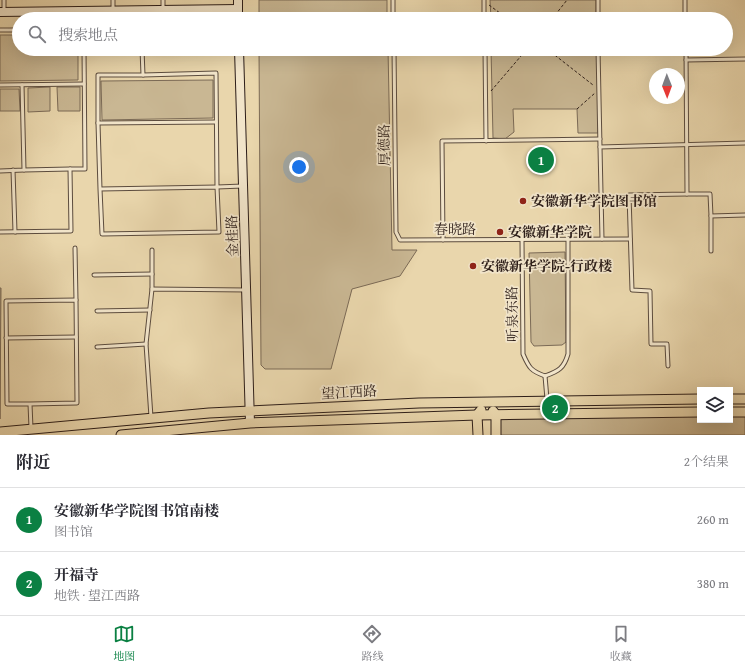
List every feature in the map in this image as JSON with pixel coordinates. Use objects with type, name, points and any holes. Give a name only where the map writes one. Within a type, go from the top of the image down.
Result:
[{"type":"main road","name":"望江西路","points":[[0,432],[209,413],[249,411],[419,403],[697,399]]},
{"type":"main road","points":[[733,399],[745,399]]},
{"type":"main road","points":[[478,435],[477,415],[486,402],[496,415],[496,435]]},
{"type":"main road","name":"望江西路","points":[[121,435],[250,422],[477,415],[697,412]]},
{"type":"main road","points":[[733,412],[745,412]]},
{"type":"street","points":[[154,12],[163,10],[238,9],[238,0]]},
{"type":"street","points":[[2,12],[120,12]]},
{"type":"street","name":"金桂路","points":[[239,56],[250,422]]},
{"type":"lane","points":[[2,12],[4,0]]},
{"type":"lane","points":[[113,0],[113,11]]},
{"type":"lane","points":[[163,0],[163,10]]},
{"type":"lane","points":[[393,0],[393,12]]},
{"type":"lane","points":[[484,0],[484,12]]},
{"type":"lane","points":[[598,0],[598,12]]},
{"type":"lane","points":[[685,0],[685,12]]},
{"type":"lane","points":[[0,30],[12,30]]},
{"type":"lane","points":[[0,171],[84,169],[84,56]]},
{"type":"lane","points":[[142,56],[143,75]]},
{"type":"lane","name":"厚德路","points":[[394,56],[396,232],[400,240]]},
{"type":"lane","points":[[485,56],[486,141]]},
{"type":"lane","points":[[598,56],[602,239]]},
{"type":"lane","points":[[686,56],[688,194]]},
{"type":"lane","points":[[686,60],[745,59]]},
{"type":"lane","points":[[216,73],[219,232],[102,234],[98,123],[98,75],[143,75],[216,73]]},
{"type":"lane","points":[[0,85],[84,84]]},
{"type":"lane","points":[[22,85],[24,170]]},
{"type":"lane","points":[[98,123],[216,122]]},
{"type":"lane","points":[[444,240],[442,141],[600,138]]},
{"type":"lane","points":[[600,147],[745,142]]},
{"type":"lane","points":[[13,170],[15,232]]},
{"type":"lane","points":[[0,232],[71,231],[70,170]]},
{"type":"lane","points":[[100,189],[243,186]]},
{"type":"lane","points":[[668,366],[667,344],[651,344],[650,291],[632,290],[629,194],[710,194],[711,250]]},
{"type":"lane","points":[[711,216],[745,215]]},
{"type":"lane","points":[[547,401],[545,376],[558,371],[565,363],[568,354],[568,239]]},
{"type":"lane","name":"春晓路","points":[[400,240],[630,239]]},
{"type":"lane","name":"听泉东路","points":[[522,240],[523,354],[528,365],[535,372],[545,376]]},
{"type":"lane","points":[[75,248],[76,300],[77,403],[7,404],[6,301],[76,300]]},
{"type":"lane","points":[[151,418],[146,344],[152,289],[152,250]]},
{"type":"lane","points":[[94,275],[152,274]]},
{"type":"lane","points":[[152,289],[246,290]]},
{"type":"lane","points":[[97,311],[150,310]]},
{"type":"lane","points":[[6,338],[76,338]]},
{"type":"lane","points":[[97,347],[146,344]]},
{"type":"lane","points":[[30,404],[31,429]]},
{"type":"path","points":[[484,0],[499,12]]},
{"type":"path","points":[[558,12],[567,0]]},
{"type":"path","points":[[485,98],[521,56]]},
{"type":"path","points":[[556,56],[599,89],[577,109]]},
{"type":"shaded area","points":[[259,0],[387,0],[387,12],[259,12]]},
{"type":"shaded area","points":[[490,0],[596,0],[596,12],[491,12]]},
{"type":"shaded area","points":[[0,35],[12,35],[12,56],[78,56],[78,80],[0,81]]},
{"type":"shaded area","points":[[259,56],[388,56],[392,250],[417,250],[400,276],[352,289],[331,369],[265,369],[261,365]]},
{"type":"shaded area","points":[[491,56],[597,56],[598,133],[578,133],[577,109],[513,109],[514,132],[505,139],[493,138]]},
{"type":"shaded area","points":[[213,80],[213,118],[102,120],[101,81]]},
{"type":"shaded area","points":[[50,87],[50,111],[28,112],[28,88]]},
{"type":"shaded area","points":[[57,87],[80,87],[80,111],[58,111]]},
{"type":"shaded area","points":[[0,89],[19,89],[20,111],[0,111]]},
{"type":"shaded area","points":[[565,252],[566,342],[562,345],[534,346],[531,342],[529,253]]},
{"type":"shaded area","points":[[0,288],[1,288],[0,419]]},
{"type":"shaded area","points":[[697,412],[697,423],[733,423],[733,412],[745,412],[745,435],[496,435],[496,415]]},
{"type":"place","name":"安徽新华学院图书馆南楼","points":[[541,160]]},
{"type":"place","name":"安徽新华学院图书馆","points":[[523,201]]},
{"type":"place","name":"安徽新华学院","points":[[500,232]]},
{"type":"place","name":"安徽新华学院-行政楼","points":[[473,266]]},
{"type":"place","name":"开福寺","points":[[555,408]]}]
